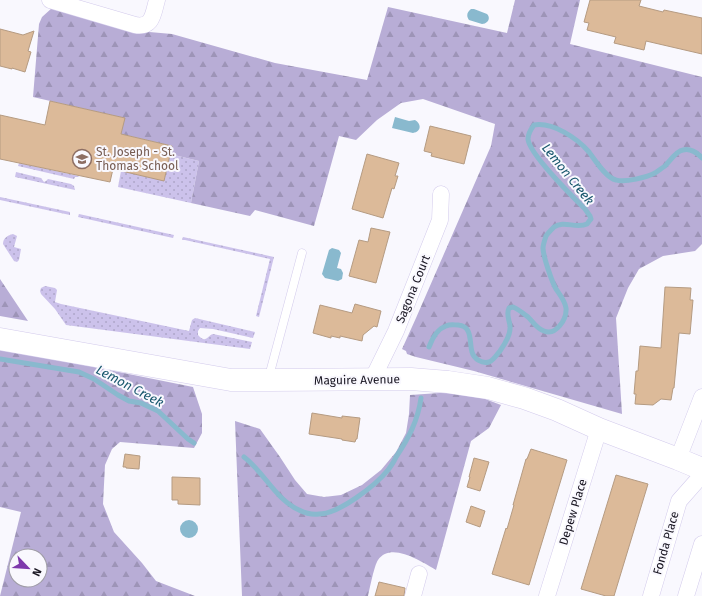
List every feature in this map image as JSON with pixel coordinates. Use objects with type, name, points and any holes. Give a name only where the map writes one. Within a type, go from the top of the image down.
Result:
[{"type":"street","points":[[50,0],[140,26],[146,25],[150,21],[153,16],[157,0]]},
{"type":"street","name":"Sagona Court","points":[[372,380],[396,331],[440,220],[441,194]]},
{"type":"street","name":"Maguire Avenue","points":[[0,338],[231,380],[411,379],[448,382],[488,388],[524,398],[557,410],[599,429],[702,469]]},
{"type":"street","points":[[678,459],[702,397]]},
{"type":"street","name":"Depew Place","points":[[547,596],[599,429]]},
{"type":"street","name":"Fonda Place","points":[[651,596],[679,501],[702,475]]},
{"type":"street","points":[[686,596],[702,544]]},
{"type":"street","points":[[413,596],[419,574]]},
{"type":"lane","points":[[268,380],[302,253]]},
{"type":"shaded area","points":[[170,154],[199,161],[191,203],[118,187],[121,171],[164,180]]},
{"type":"shaded area","points":[[19,163],[79,176],[75,177],[74,179],[18,166]]},
{"type":"shaded area","points":[[16,172],[41,178],[44,182],[48,179],[71,184],[74,186],[75,190],[15,177]]},
{"type":"shaded area","points":[[0,197],[70,212],[70,215],[0,200]]},
{"type":"shaded area","points":[[79,214],[174,235],[173,238],[78,217]]},
{"type":"shaded area","points":[[13,234],[17,236],[14,247],[21,249],[19,260],[17,262],[14,261],[3,244],[6,237]]},
{"type":"shaded area","points":[[183,237],[274,257],[259,317],[256,316],[270,259],[182,240]]},
{"type":"shaded area","points":[[45,286],[55,288],[57,290],[55,302],[61,304],[189,331],[192,320],[195,318],[255,332],[253,338],[213,329],[200,328],[198,331],[198,335],[203,339],[206,339],[213,334],[252,342],[250,349],[66,325],[55,309],[41,294],[41,288]]},
{"type":"green space","points":[[515,0],[580,0],[570,44],[702,77],[702,244],[695,251],[663,256],[639,269],[628,288],[616,318],[622,414],[474,371],[416,357],[407,354],[406,351],[402,349],[491,146],[495,124],[423,99],[401,103],[377,120],[356,140],[339,136],[314,226],[255,210],[250,216],[191,203],[199,161],[170,154],[172,146],[121,134],[124,118],[33,97],[39,24],[42,17],[52,8],[138,31],[172,34],[275,63],[367,80],[388,7],[507,33]]},
{"type":"green space","points":[[0,279],[28,321],[0,316]]},
{"type":"green space","points":[[0,348],[193,387],[202,414],[202,433],[194,448],[120,442],[112,449],[105,465],[103,504],[114,532],[156,581],[195,596],[0,596],[8,564],[8,588],[48,588],[48,548],[12,548],[21,512],[0,507]]},
{"type":"green space","points":[[454,392],[480,397],[501,405],[489,428],[471,441],[436,570],[415,558],[391,552],[378,560],[368,596],[242,596],[235,421],[260,429],[295,480],[307,494],[324,497],[341,495],[362,485],[381,470],[396,452],[406,433],[410,395]]},
{"type":"water","points":[[471,9],[487,14],[489,19],[487,22],[482,24],[469,20],[467,14]]},
{"type":"water","points":[[395,117],[409,121],[415,120],[419,124],[420,128],[418,131],[413,133],[392,128]]},
{"type":"water","points":[[332,248],[339,250],[341,253],[337,268],[341,269],[343,273],[342,279],[338,281],[325,278],[322,274],[329,250]]},
{"type":"water","points":[[189,520],[195,523],[198,529],[195,535],[189,538],[183,535],[180,529],[183,523]]},
{"type":"building","points":[[590,0],[641,0],[639,6],[663,12],[664,10],[702,18],[702,54],[646,41],[644,50],[614,43],[616,37],[587,30],[589,23],[584,22]]},
{"type":"building","points":[[0,29],[23,35],[34,31],[28,51],[31,52],[25,72],[0,66]]},
{"type":"building","points":[[50,101],[125,118],[121,134],[172,146],[164,181],[113,169],[110,182],[0,159],[0,115],[45,125]]},
{"type":"building","points":[[430,126],[471,136],[464,164],[431,156],[432,153],[424,151]]},
{"type":"building","points":[[367,154],[399,163],[395,176],[398,176],[394,189],[392,188],[383,218],[352,209]]},
{"type":"building","points":[[371,228],[390,232],[376,283],[349,276],[359,240],[368,242]]},
{"type":"building","points":[[665,287],[691,288],[690,300],[693,300],[690,334],[679,333],[674,388],[671,400],[661,399],[653,405],[635,404],[636,394],[634,394],[640,346],[661,348]]},
{"type":"building","points":[[355,304],[381,311],[377,327],[374,326],[363,335],[362,341],[340,336],[340,338],[331,336],[331,338],[313,333],[320,305],[352,313]]},
{"type":"building","points":[[312,413],[342,418],[342,416],[360,418],[357,439],[355,442],[309,434]]},
{"type":"building","points":[[531,449],[567,460],[529,585],[492,574],[506,528],[507,529],[526,459]]},
{"type":"building","points":[[125,454],[140,456],[139,469],[123,467]]},
{"type":"building","points":[[474,458],[489,462],[480,491],[467,487]]},
{"type":"building","points":[[616,475],[648,484],[614,596],[606,596],[581,589]]},
{"type":"building","points":[[172,477],[200,478],[200,505],[178,504],[178,500],[172,500]]},
{"type":"building","points":[[471,506],[485,511],[480,527],[466,522]]},
{"type":"building","points":[[379,582],[405,588],[404,596],[375,596]]},
{"type":"waterway","name":"Lemon Creek","points":[[429,347],[435,335],[443,327],[448,325],[463,326],[470,335],[472,352],[476,359],[481,362],[489,362],[500,351],[509,336],[509,308],[513,307],[519,310],[537,327],[548,332],[553,331],[560,326],[565,317],[565,305],[554,286],[543,252],[544,242],[546,236],[554,227],[558,225],[566,224],[579,226],[587,224],[591,219],[585,209],[543,165],[530,146],[528,137],[534,125],[549,126],[564,132],[578,141],[608,176],[612,179],[620,181],[642,178],[655,173],[665,166],[673,156],[683,150],[694,151],[702,158]]},
{"type":"waterway","name":"Lemon Creek","points":[[0,359],[79,372],[94,379],[129,401],[141,403],[158,411],[194,443]]},
{"type":"waterway","name":"Lemon Creek","points":[[244,457],[258,470],[277,493],[291,505],[309,514],[327,513],[346,504],[366,491],[388,470],[412,429],[418,414],[421,398]]},
{"type":"place","name":"St. Joseph - St. Thomas School","points":[[82,159]]}]
